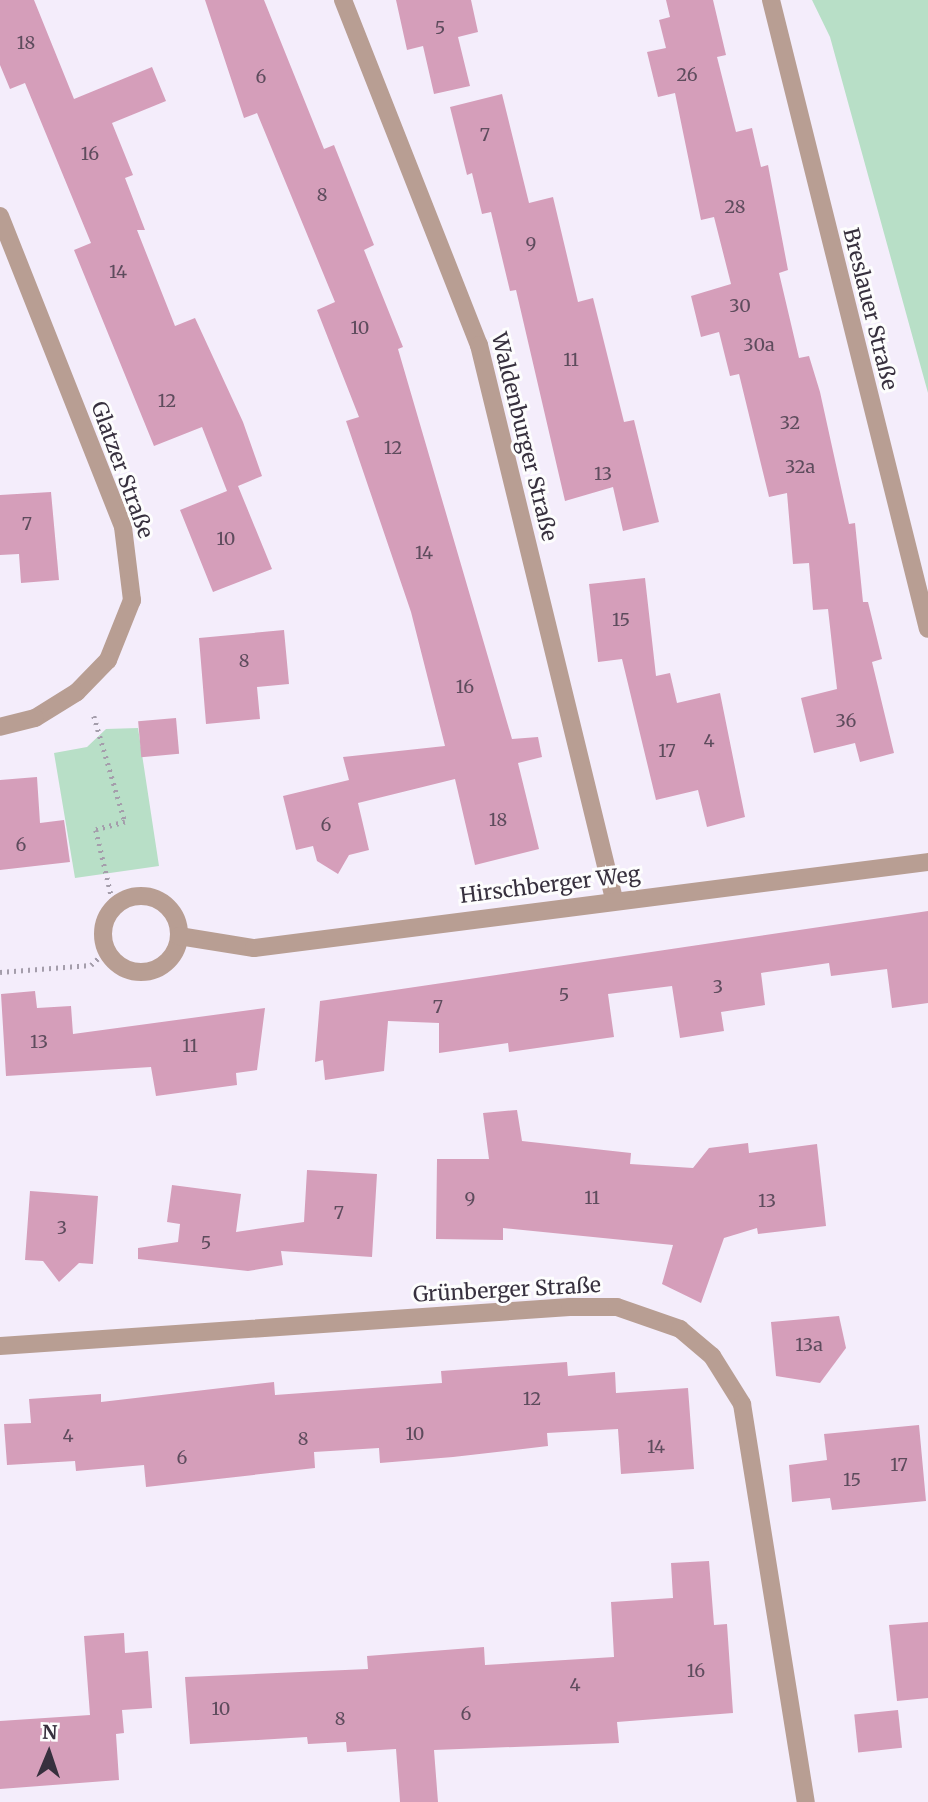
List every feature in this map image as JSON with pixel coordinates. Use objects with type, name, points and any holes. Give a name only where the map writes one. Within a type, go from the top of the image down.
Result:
[{"type":"street","name":"Waldenburger Straße","points":[[343,0],[479,345],[614,899]]},
{"type":"street","name":"Breslauer Straße","points":[[771,0],[928,629]]},
{"type":"street","name":"Glatzer Straße","points":[[0,216],[123,527],[132,600],[108,660],[76,692],[35,718],[0,727]]},
{"type":"street","name":"Hirschberger Weg","points":[[179,936],[254,948],[614,899],[928,862]]},
{"type":"street","points":[[150,897],[172,911],[179,936],[170,959],[149,972],[124,969],[106,951],[103,928],[114,907],[150,897]]},
{"type":"street","name":"Grünberger Straße","points":[[0,1346],[570,1307],[617,1307],[680,1329],[712,1356],[742,1404],[806,1802]]},
{"type":"path","points":[[93,712],[125,822],[96,830],[114,907]]},
{"type":"path","points":[[0,972],[91,965],[106,951]]},
{"type":"green space","points":[[812,0],[928,0],[928,393],[830,37]]},
{"type":"green space","points":[[138,728],[159,866],[75,878],[54,753],[87,747],[106,729]]},
{"type":"building","points":[[0,0],[34,0],[74,99],[152,67],[166,101],[112,123],[133,175],[125,178],[145,230],[137,230],[175,326],[195,318],[243,422],[262,476],[238,486],[272,569],[213,592],[180,510],[227,491],[202,427],[154,446],[74,250],[91,243],[25,83],[10,89],[0,65]]},
{"type":"building","points":[[205,0],[264,0],[324,149],[334,145],[374,245],[364,250],[403,347],[398,349],[512,739],[538,737],[542,757],[518,763],[539,849],[475,865],[455,779],[358,803],[369,850],[349,855],[338,874],[317,861],[313,846],[296,850],[283,796],[349,780],[343,757],[445,746],[411,612],[346,421],[359,417],[317,310],[335,302],[257,113],[244,118]]},
{"type":"building","points":[[396,0],[471,0],[478,32],[458,37],[470,86],[434,94],[423,46],[407,50]]},
{"type":"building","points":[[666,0],[713,0],[726,55],[717,57],[736,132],[752,128],[761,167],[768,165],[788,270],[779,273],[799,358],[809,356],[820,392],[849,524],[855,523],[863,602],[868,602],[882,659],[872,662],[894,753],[860,762],[855,743],[814,753],[801,698],[837,689],[828,609],[813,610],[809,563],[793,564],[787,493],[769,497],[739,374],[730,376],[719,332],[701,337],[691,296],[731,284],[714,217],[701,220],[675,93],[658,97],[647,52],[666,48],[659,20],[670,17]]},
{"type":"building","points":[[502,94],[529,203],[553,197],[578,302],[593,298],[624,422],[634,420],[659,522],[623,531],[613,487],[565,501],[516,290],[510,291],[491,212],[482,214],[472,173],[467,175],[450,107]]},
{"type":"building","points":[[51,492],[59,580],[21,583],[19,554],[0,555],[0,495]]},
{"type":"building","points":[[645,578],[656,676],[670,673],[677,703],[720,693],[745,817],[707,827],[698,790],[656,800],[622,659],[598,662],[589,584]]},
{"type":"building","points":[[284,630],[289,684],[257,687],[260,719],[206,724],[199,638]]},
{"type":"building","points":[[176,718],[179,754],[141,757],[138,721]]},
{"type":"building","points":[[37,777],[40,823],[64,820],[70,862],[0,870],[0,780]]},
{"type":"building","points":[[928,911],[928,1003],[892,1008],[887,969],[831,976],[829,963],[761,973],[765,1005],[721,1012],[724,1031],[680,1038],[672,986],[608,994],[614,1037],[509,1052],[508,1043],[439,1053],[439,1023],[388,1021],[384,1071],[325,1080],[323,1060],[315,1062],[320,1001]]},
{"type":"building","points":[[35,991],[37,1008],[71,1006],[73,1034],[265,1008],[257,1070],[236,1073],[237,1085],[156,1096],[151,1067],[6,1076],[1,994]]},
{"type":"building","points":[[517,1110],[522,1141],[631,1153],[630,1164],[693,1168],[709,1148],[748,1143],[749,1153],[817,1144],[826,1226],[758,1234],[757,1228],[724,1238],[701,1303],[662,1284],[673,1245],[503,1228],[503,1240],[436,1239],[437,1159],[489,1159],[483,1113]]},
{"type":"building","points":[[307,1170],[377,1174],[372,1257],[281,1251],[283,1265],[248,1271],[138,1259],[138,1248],[178,1242],[180,1224],[167,1222],[172,1185],[241,1194],[236,1232],[304,1222]]},
{"type":"building","points":[[30,1191],[98,1196],[93,1264],[79,1263],[59,1282],[43,1261],[25,1260]]},
{"type":"building","points":[[839,1316],[846,1348],[820,1383],[776,1376],[771,1322]]},
{"type":"building","points":[[567,1362],[568,1376],[615,1372],[616,1393],[688,1388],[694,1469],[621,1474],[618,1429],[547,1433],[548,1446],[380,1463],[379,1448],[314,1452],[315,1468],[146,1487],[144,1465],[76,1471],[75,1461],[7,1465],[4,1424],[31,1423],[29,1399],[101,1394],[101,1402],[274,1382],[275,1395],[442,1383],[441,1371]]},
{"type":"building","points":[[919,1425],[926,1501],[832,1510],[830,1498],[792,1502],[789,1465],[827,1460],[824,1434]]},
{"type":"building","points":[[709,1561],[714,1625],[727,1624],[733,1713],[617,1722],[619,1743],[434,1750],[438,1802],[400,1802],[396,1749],[347,1752],[346,1742],[308,1744],[307,1737],[190,1744],[185,1677],[368,1669],[367,1656],[484,1647],[485,1665],[614,1657],[611,1602],[673,1598],[671,1563]]},
{"type":"building","points":[[928,1622],[928,1698],[897,1701],[889,1625]]},
{"type":"building","points":[[124,1633],[125,1653],[148,1651],[152,1708],[122,1710],[124,1733],[116,1734],[119,1780],[0,1789],[0,1721],[90,1715],[84,1636]]},
{"type":"building","points":[[898,1710],[902,1748],[858,1752],[854,1715]]}]
